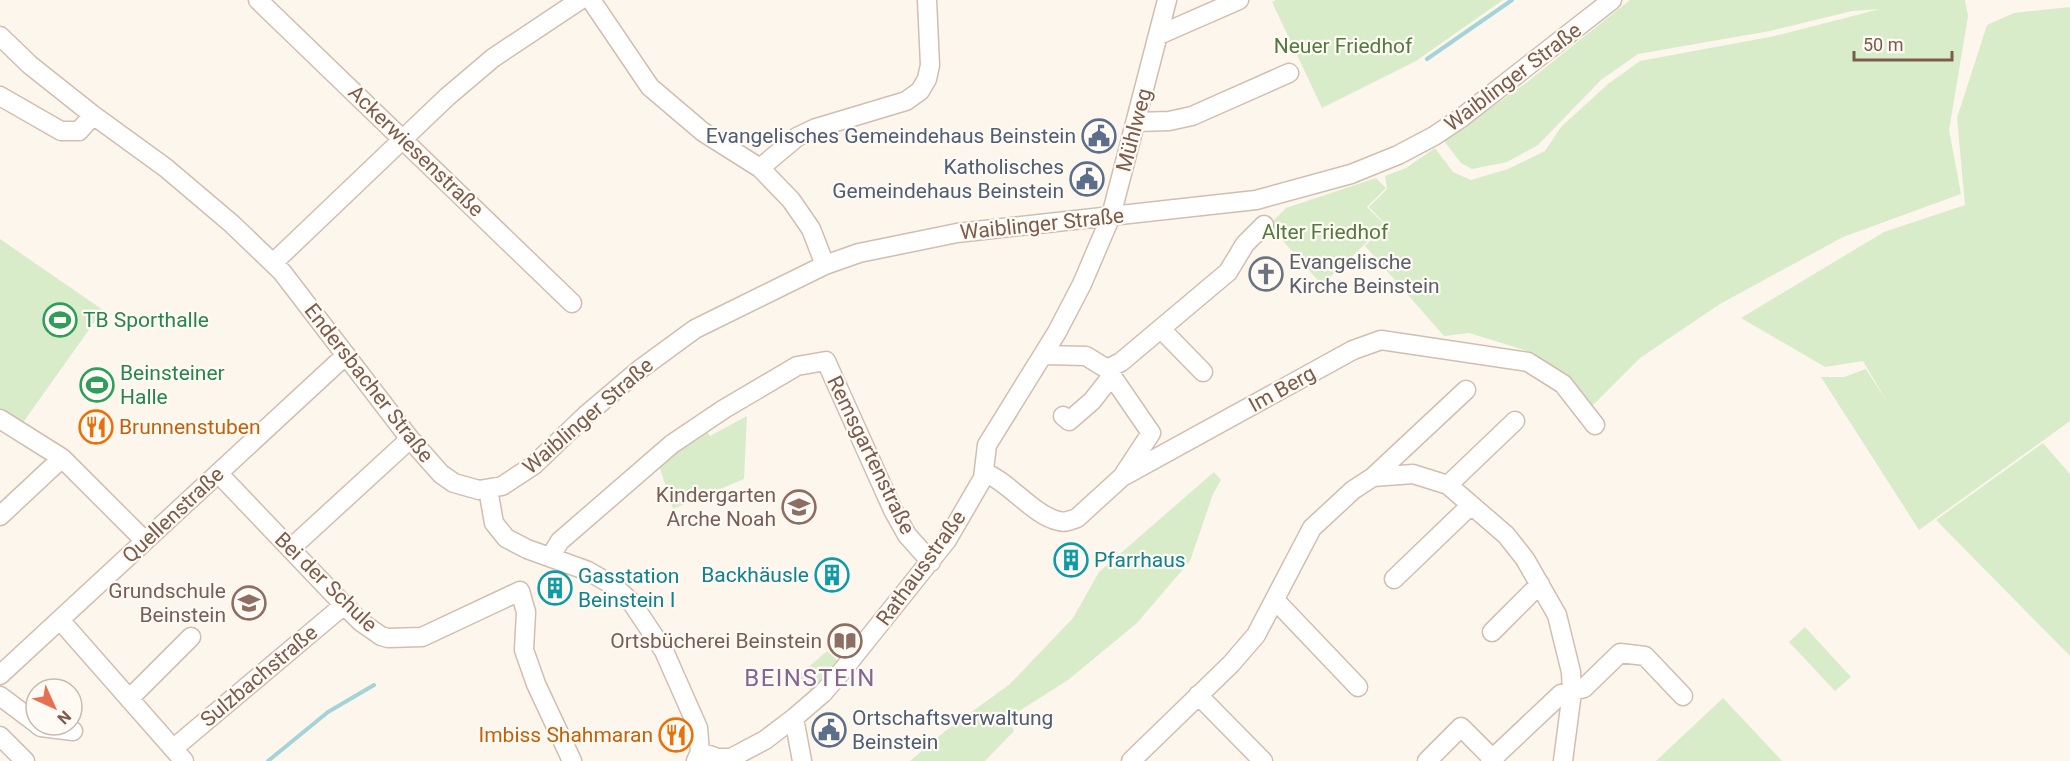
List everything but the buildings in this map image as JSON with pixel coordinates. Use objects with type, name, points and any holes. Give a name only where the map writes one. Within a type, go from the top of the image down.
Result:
[{"type":"street","name":"Ackerwiesenstraße","points":[[258,0],[572,303]]},
{"type":"street","points":[[273,263],[447,97],[493,58],[580,0]]},
{"type":"street","points":[[591,0],[650,87],[703,132],[760,168],[791,200],[811,229],[825,265]]},
{"type":"street","points":[[760,168],[806,132],[906,101],[920,91],[927,79],[930,65],[927,0]]},
{"type":"street","name":"Mühlweg","points":[[1044,355],[1082,284],[1111,216],[1167,0]]},
{"type":"street","points":[[1159,35],[1239,0]]},
{"type":"street","name":"Waiblinger Straße","points":[[488,489],[510,482],[527,470],[639,370],[695,329],[825,265],[859,253],[957,233],[1256,200],[1351,174],[1398,155],[1434,136],[1461,118],[1612,0]]},
{"type":"street","name":"Endersbacher Straße","points":[[0,36],[30,65],[93,115],[166,168],[232,224],[273,263],[410,440],[441,474],[454,483],[471,489],[488,489]]},
{"type":"street","points":[[1137,122],[1169,121],[1192,116],[1289,73]]},
{"type":"street","points":[[0,96],[61,131],[79,131],[93,115]]},
{"type":"street","points":[[1062,416],[1069,421],[1092,401],[1109,373],[1228,272],[1245,244],[1263,225]]},
{"type":"street","points":[[1161,329],[1203,372]]},
{"type":"street","name":"Im Berg","points":[[984,472],[995,476],[1038,510],[1057,521],[1068,521],[1077,518],[1122,477],[1353,350],[1381,340],[1528,362],[1563,384],[1595,425]]},
{"type":"street","name":"Quellenstraße","points":[[0,675],[346,355]]},
{"type":"street","points":[[1044,355],[1086,356],[1109,373],[1152,433],[1122,477]]},
{"type":"street","name":"Rathausstraße","points":[[698,756],[732,758],[765,740],[823,693],[947,540],[984,472],[987,445],[1044,355]]},
{"type":"street","name":"Remsgartenstraße","points":[[554,558],[555,549],[560,541],[672,444],[724,409],[797,366],[826,361],[893,510],[907,535],[931,562]]},
{"type":"street","points":[[1131,761],[1231,664],[1256,635],[1312,528],[1353,490],[1373,477],[1467,390]]},
{"type":"street","points":[[0,419],[62,458],[145,541]]},
{"type":"street","points":[[1448,485],[1515,421]]},
{"type":"street","points":[[290,549],[410,440]]},
{"type":"street","points":[[0,516],[62,458]]},
{"type":"street","name":"Bei der Schule","points":[[218,472],[344,605],[361,622],[381,636],[388,638],[422,637],[520,591],[526,612],[524,650],[536,684],[572,761]]},
{"type":"street","points":[[1373,477],[1413,474],[1448,485],[1506,535],[1525,559],[1557,615],[1571,672],[1572,692],[1563,761]]},
{"type":"street","points":[[488,489],[494,523],[506,538],[527,549],[603,578],[632,603],[642,615],[664,651],[698,728],[698,756]]},
{"type":"street","points":[[1394,579],[1471,505]]},
{"type":"street","points":[[1492,632],[1540,584]]},
{"type":"street","points":[[1275,600],[1358,687]]},
{"type":"street","name":"Sulzbachstraße","points":[[179,754],[344,605]]},
{"type":"street","points":[[60,620],[179,754]]},
{"type":"street","points":[[129,699],[191,637]]},
{"type":"street","points":[[1427,761],[1461,727],[1492,760],[1561,694],[1584,688],[1620,653],[1645,656],[1683,696]]},
{"type":"street","points":[[1198,695],[1263,761]]},
{"type":"street","points":[[0,696],[24,714]]},
{"type":"street","points":[[794,718],[802,761]]},
{"type":"street","points":[[0,736],[25,761]]},
{"type":"green space","name":"Neuer Friedhof","points":[[1276,0],[1503,0],[1416,61],[1322,108],[1272,2]]},
{"type":"green space","points":[[1630,0],[1965,0],[1968,16],[1949,130],[1961,194],[1843,237],[1720,304],[1640,358],[1590,408],[1574,383],[1534,353],[1469,333],[1444,336],[1365,246],[1386,225],[1369,207],[1387,189],[1385,176],[1406,168],[1435,148],[1453,172],[1471,180],[1508,169],[1545,151],[1561,127],[1608,84],[1640,61],[1775,36],[1880,9],[1852,11],[1770,31],[1638,54],[1601,80],[1538,145],[1507,162],[1472,169],[1461,163],[1444,141],[1526,83]]},
{"type":"green space","points":[[2070,7],[2070,421],[1919,530],[1821,377],[1844,377],[1866,369],[1889,405],[1863,361],[1825,367],[1741,318],[1884,232],[1965,205],[1957,118],[1987,25],[2014,13]]},
{"type":"green space","name":"Alter Friedhof","points":[[1376,178],[1386,188],[1367,207],[1385,225],[1322,285],[1269,225],[1286,208]]},
{"type":"green space","points":[[0,239],[103,310],[22,424],[0,410]]},
{"type":"green space","points":[[747,416],[744,479],[673,509],[658,462],[705,428],[710,436]]},
{"type":"green space","points":[[2043,443],[2070,474],[2070,656],[1936,520]]},
{"type":"green space","points":[[1214,472],[1221,480],[1213,494],[1190,561],[1137,623],[1068,680],[1008,718],[1014,731],[985,761],[910,761],[944,732],[1010,684],[1073,618],[1099,572]]},
{"type":"green space","points":[[1805,627],[1851,677],[1835,691],[1789,642]]},
{"type":"green space","points":[[827,651],[840,663],[814,694],[797,677]]},
{"type":"green space","points":[[1723,698],[1782,761],[1656,761]]},
{"type":"waterway","points":[[1427,59],[1512,0]]},
{"type":"waterway","points":[[268,761],[328,712],[374,685]]},
{"type":"place","name":"Evangelisches Gemeindehaus Beinstein","points":[[1099,136]]},
{"type":"place","name":"Katholisches Gemeindehaus Beinstein","points":[[1087,179]]},
{"type":"place","name":"Evangelische Kirche Beinstein","points":[[1266,274]]},
{"type":"place","name":"TB Sporthalle","points":[[60,320]]},
{"type":"place","name":"Beinsteiner Halle","points":[[97,385]]},
{"type":"place","name":"Brunnenstuben","points":[[96,427]]},
{"type":"place","name":"Kindergarten Arche Noah","points":[[799,507]]},
{"type":"place","name":"Pfarrhaus","points":[[1071,560]]},
{"type":"place","name":"Backhäusle","points":[[832,575]]},
{"type":"place","name":"Gasstation Beinstein I","points":[[555,588]]},
{"type":"place","name":"Grundschule Beinstein","points":[[249,603]]},
{"type":"place","name":"Ortsbücherei Beinstein","points":[[845,641]]},
{"type":"place","name":"Ortschaftsverwaltung Beinstein","points":[[829,730]]},
{"type":"place","name":"Imbiss Shahmaran","points":[[676,735]]},
{"type":"district","name":"BEINSTEIN","points":[[810,678]]}]
